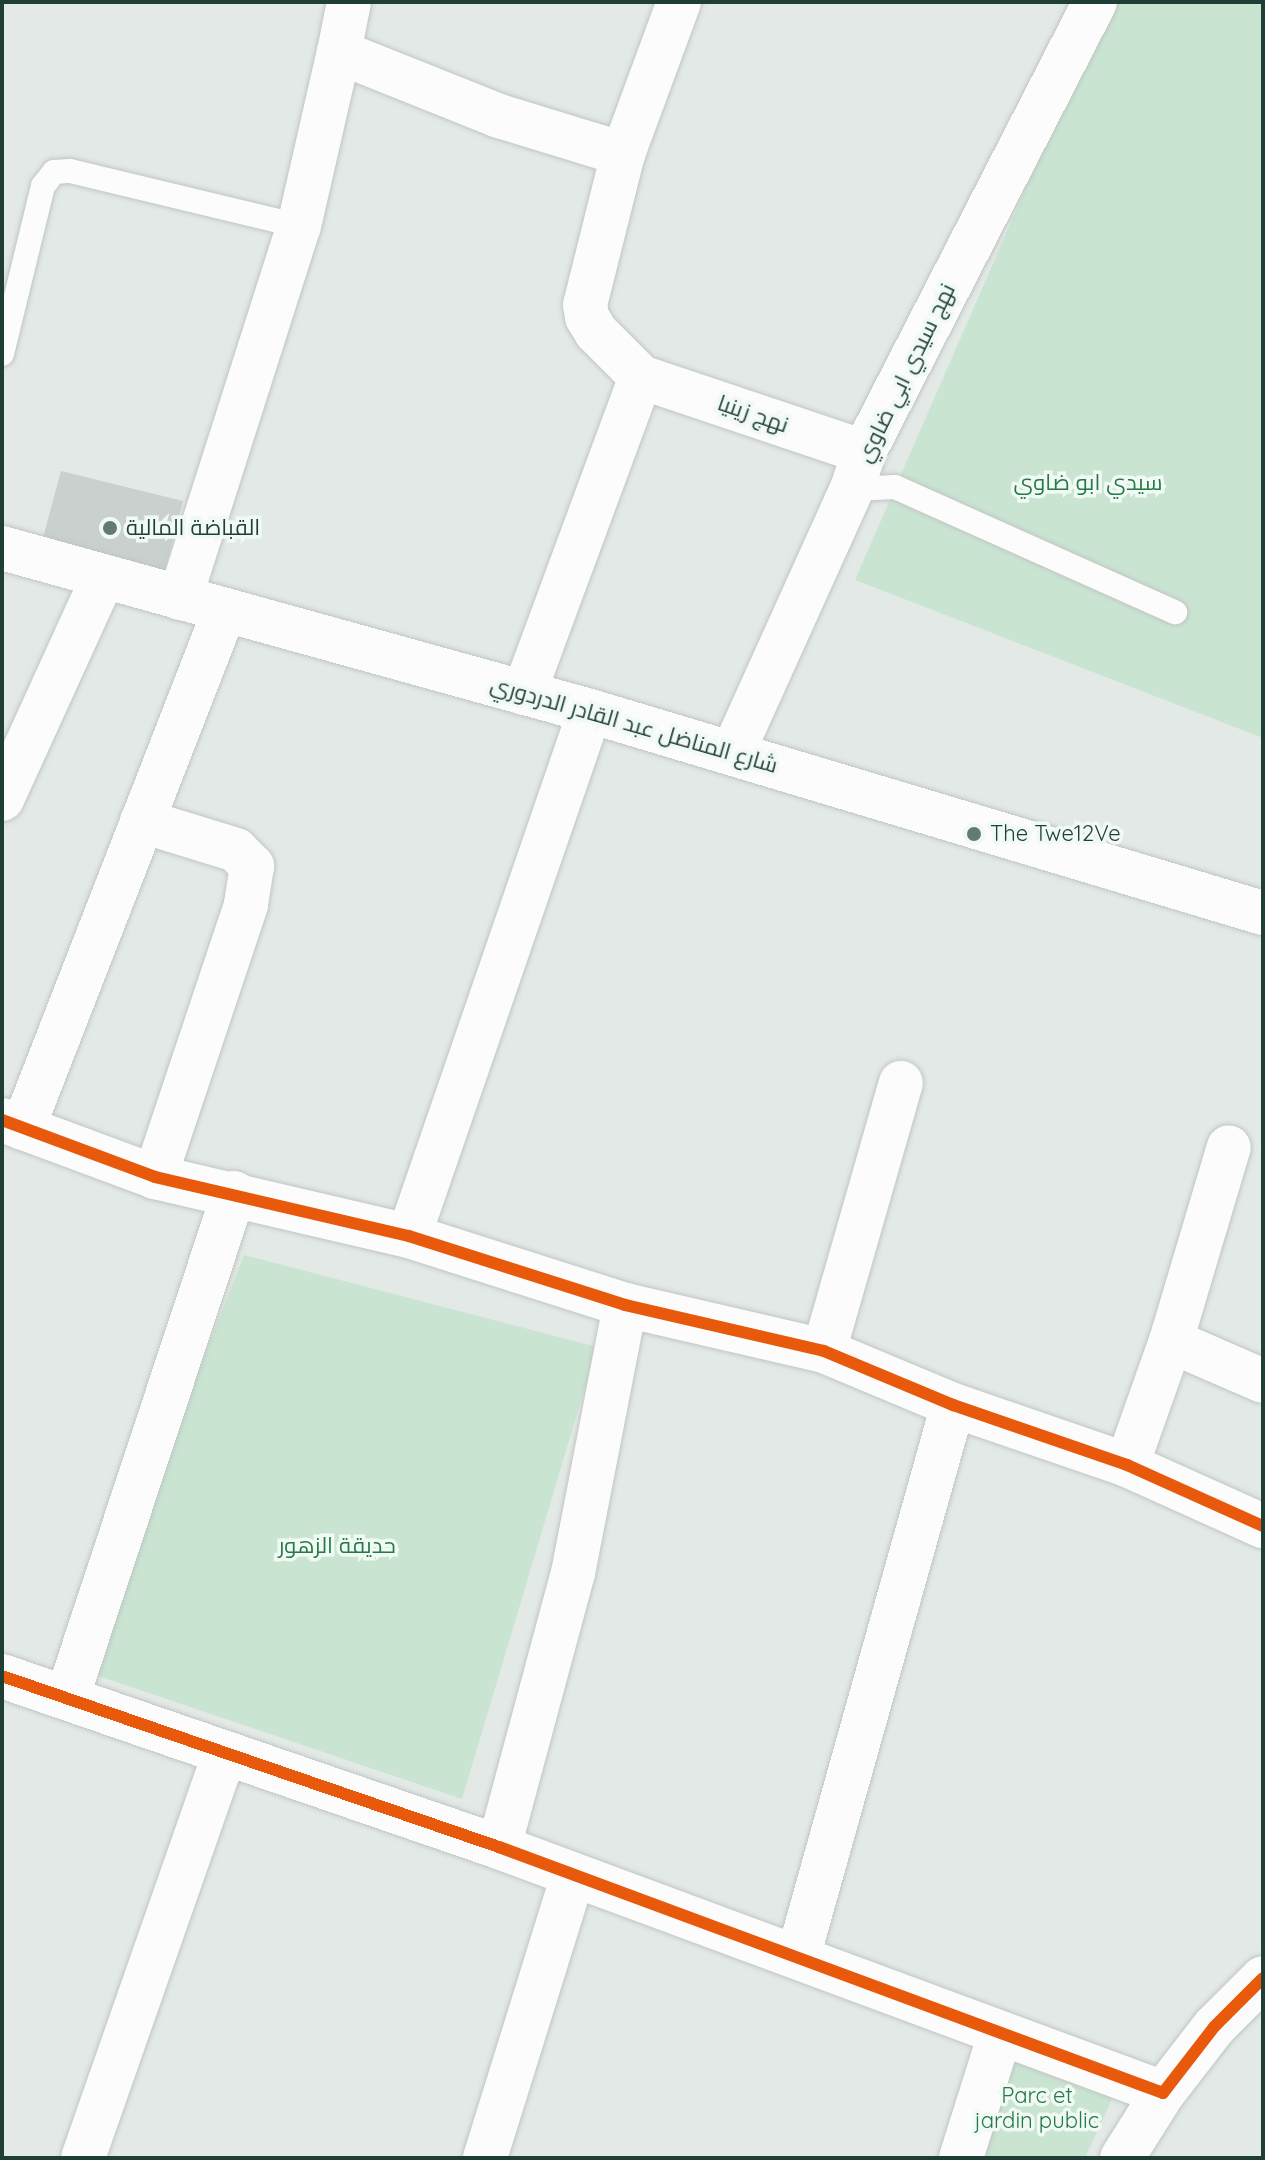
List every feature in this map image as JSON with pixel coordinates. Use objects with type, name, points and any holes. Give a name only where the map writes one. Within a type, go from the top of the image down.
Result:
[{"type":"street","points":[[180,598],[299,226],[349,2]]},
{"type":"street","points":[[524,693],[641,377],[596,332],[587,317],[585,305],[623,154],[679,2]]},
{"type":"street","name":"نهج سيدي ابي ضاوي","points":[[733,752],[858,470],[1095,2]]},
{"type":"street","points":[[339,52],[499,116],[623,154]]},
{"type":"street","name":"نهج زينيا","points":[[641,377],[858,470]]},
{"type":"street","name":"شارع المناضل عبد القادر الدردوري","points":[[2,548],[733,752],[1263,913]]},
{"type":"street","points":[[2,799],[103,577]]},
{"type":"street","points":[[224,612],[142,821],[12,1124],[155,1177],[409,1236],[625,1305],[824,1351],[953,1405],[1127,1465],[1263,1526]]},
{"type":"street","points":[[409,1236],[590,711]]},
{"type":"street","points":[[142,821],[236,850],[252,866],[246,905],[155,1177]]},
{"type":"street","points":[[824,1351],[901,1083]]},
{"type":"street","points":[[1127,1465],[1171,1341],[1229,1147]]},
{"type":"street","points":[[67,1698],[234,1193]]},
{"type":"street","points":[[499,1847],[573,1573],[625,1305]]},
{"type":"street","points":[[1171,1341],[1263,1381]]},
{"type":"street","points":[[798,1957],[953,1405]]},
{"type":"street","points":[[2,1676],[224,1755],[499,1847],[1163,2093]]},
{"type":"street","points":[[83,2158],[224,1755]]},
{"type":"street","points":[[485,2158],[573,1876]]},
{"type":"street","points":[[1122,2158],[1163,2093],[1214,2027],[1263,1978]]},
{"type":"street","points":[[961,2158],[1000,2034]]},
{"type":"lane","points":[[2,354],[43,186],[54,172],[70,171],[299,226]]},
{"type":"lane","points":[[858,470],[1175,612]]},
{"type":"green space","name":"سيدي ابو ضاوي","points":[[1107,2],[1263,2],[1263,738],[855,580]]},
{"type":"green space","name":"حديقة الزهور","points":[[244,1255],[597,1347],[462,1799],[81,1670]]},
{"type":"green space","name":"Parc et jardin public","points":[[1005,2042],[1119,2084],[1085,2158],[969,2158]]},
{"type":"building","name":"القباضة المالية","points":[[61,471],[183,501],[161,585],[38,556]]},
{"type":"cycle path","points":[[2,1120],[155,1177],[409,1236],[625,1305],[824,1351],[953,1405],[1127,1465],[1263,1526]]},
{"type":"cycle path","points":[[2,1676],[499,1847],[1163,2093],[1214,2027],[1263,1978]]},
{"type":"place","name":"القباضة المالية","points":[[110,528]]},
{"type":"place","name":"The Twe12Ve","points":[[974,834]]}]
